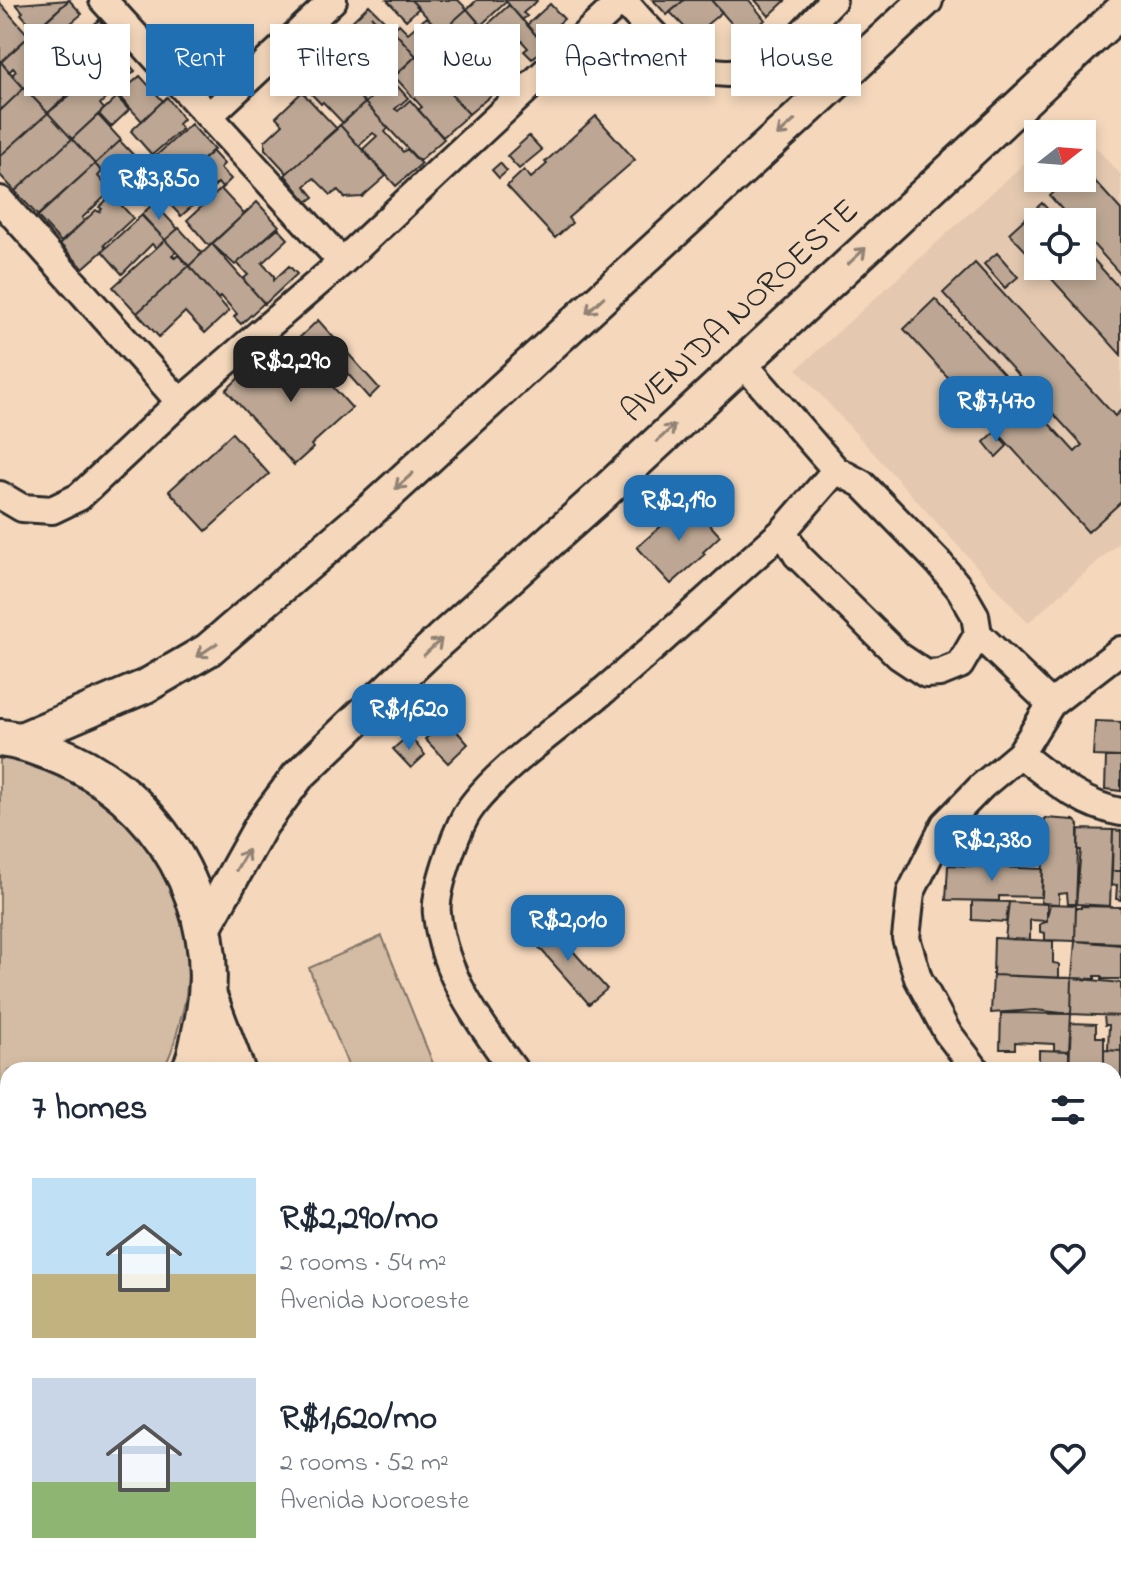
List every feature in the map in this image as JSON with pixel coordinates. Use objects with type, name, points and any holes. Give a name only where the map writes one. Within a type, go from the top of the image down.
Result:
[{"type":"main road","points":[[10,739],[84,764],[139,806],[180,862],[204,928],[208,962],[208,996],[192,1062]]},
{"type":"main road","points":[[208,996],[233,1062]]},
{"type":"street","points":[[103,0],[342,262]]},
{"type":"street","points":[[210,115],[333,0]]},
{"type":"street","points":[[0,495],[22,508],[52,510],[79,497],[180,402],[342,262],[623,0],[672,53],[691,66],[721,73],[744,71],[777,55],[833,0]]},
{"type":"street","points":[[10,739],[146,686],[208,650],[372,509],[910,5]]},
{"type":"street","name":"AVENIDA NOROESTE","points":[[204,928],[262,824],[298,776],[1118,9]]},
{"type":"street","points":[[0,200],[180,402]]},
{"type":"street","points":[[742,362],[836,470],[862,484],[939,563],[960,589],[975,615],[978,634],[1051,704]]},
{"type":"street","points":[[508,1062],[465,1000],[448,961],[436,911],[447,859],[466,814],[497,779],[604,690],[783,531],[836,470]]},
{"type":"street","points":[[783,531],[797,555],[899,656],[926,674],[940,673],[960,665],[978,634]]},
{"type":"street","points":[[970,1062],[947,1032],[918,978],[906,938],[911,892],[945,824],[982,786],[1020,754],[1051,704],[1121,650]]},
{"type":"street","points":[[1020,754],[1069,792],[1121,812]]},
{"type":"shaded area","points":[[1096,148],[1121,175],[1121,541],[1028,623],[797,369],[1024,164],[1024,192],[1096,192]]},
{"type":"shaded area","points":[[0,754],[46,764],[88,784],[124,813],[152,848],[174,888],[186,932],[188,979],[176,1037],[166,1062],[0,1062]]},
{"type":"shaded area","points":[[382,936],[432,1062],[347,1062],[309,968]]},
{"type":"building","points":[[69,0],[82,14],[72,24],[43,24]]},
{"type":"building","points":[[69,0],[42,24],[30,24],[16,4]]},
{"type":"building","points":[[387,0],[411,0],[419,8],[406,20]]},
{"type":"building","points":[[411,0],[458,0],[467,9],[450,24],[434,24]]},
{"type":"building","points":[[477,0],[506,2],[482,24],[467,9]]},
{"type":"building","points":[[505,0],[537,1],[523,13],[527,16],[522,20]]},
{"type":"building","points":[[653,0],[684,0],[667,15]]},
{"type":"building","points":[[684,0],[711,0],[722,12],[708,24],[682,24],[670,12]]},
{"type":"building","points":[[711,0],[749,0],[765,20],[761,24],[732,24]]},
{"type":"building","points":[[755,0],[786,0],[769,16]]},
{"type":"building","points":[[0,3],[24,30],[24,41],[0,61]]},
{"type":"building","points":[[550,4],[564,19],[558,24],[536,24],[536,35],[527,25]]},
{"type":"building","points":[[369,5],[386,22],[378,24],[371,16],[377,24],[349,24]]},
{"type":"building","points":[[509,5],[536,35],[536,55],[532,59],[524,51],[528,48],[520,39],[520,24],[488,24]]},
{"type":"building","points":[[467,9],[478,22],[476,24],[450,24]]},
{"type":"building","points":[[427,17],[434,24],[419,24]]},
{"type":"building","points":[[398,25],[408,33],[414,28],[414,54],[398,36]]},
{"type":"building","points":[[398,36],[414,54],[414,58],[398,73]]},
{"type":"building","points":[[24,41],[24,88],[12,75],[16,71],[13,68],[9,72],[1,62]]},
{"type":"building","points":[[414,58],[414,96],[453,96],[469,114],[443,137],[418,110],[422,107],[398,80],[398,72]]},
{"type":"building","points":[[0,63],[24,88],[0,111]]},
{"type":"building","points":[[140,76],[146,83],[146,96],[158,96],[163,101],[142,121],[119,96],[130,96],[130,85]]},
{"type":"building","points":[[398,87],[408,98],[395,109],[398,111],[410,100],[444,139],[419,161],[365,103],[373,96],[398,96]]},
{"type":"building","points":[[24,88],[24,96],[32,96],[48,113],[0,156],[0,111]]},
{"type":"building","points":[[32,96],[66,96],[48,113]]},
{"type":"building","points":[[69,96],[108,96],[100,104],[104,109],[72,139],[48,113]]},
{"type":"building","points":[[298,96],[306,96],[337,129],[287,173],[265,149],[265,141],[283,124],[276,117]]},
{"type":"building","points":[[313,96],[359,96],[365,103],[343,123],[323,102],[321,104]]},
{"type":"building","points":[[359,96],[373,96],[365,103]]},
{"type":"building","points":[[453,96],[490,96],[469,114]]},
{"type":"building","points":[[117,97],[129,110],[111,127],[99,114]]},
{"type":"building","points":[[167,97],[183,119],[178,124],[182,129],[152,155],[131,131]]},
{"type":"building","points":[[365,103],[388,128],[385,132],[403,152],[407,149],[421,164],[396,186],[363,149],[377,136],[373,133],[359,146],[340,125]]},
{"type":"building","points":[[48,113],[72,139],[15,191],[0,175],[0,156]]},
{"type":"building","points":[[98,115],[121,140],[95,164],[72,139]]},
{"type":"building","points":[[596,116],[635,160],[568,218],[572,223],[555,238],[507,186],[524,170],[531,178]]},
{"type":"building","points":[[191,124],[214,150],[171,188],[168,185],[145,205],[125,184]]},
{"type":"building","points":[[340,125],[386,176],[362,197],[345,198],[338,190],[331,195],[314,178],[305,186],[314,197],[307,202],[285,175]]},
{"type":"building","points":[[529,136],[542,150],[519,169],[507,156]]},
{"type":"building","points":[[72,139],[95,164],[38,216],[15,191]]},
{"type":"building","points":[[120,141],[141,163],[118,189],[111,181],[114,178],[110,173],[107,177],[95,164]]},
{"type":"building","points":[[212,151],[224,164],[220,168],[231,179],[222,188],[218,183],[181,216],[162,196]]},
{"type":"building","points":[[500,163],[507,171],[499,178],[492,170]]},
{"type":"building","points":[[95,164],[102,172],[98,176],[111,191],[61,242],[37,216]]},
{"type":"building","points":[[1096,182],[1121,210],[1121,275],[1096,247],[1096,208],[1061,208],[1050,196],[1054,192],[1096,192]]},
{"type":"building","points":[[221,189],[244,214],[209,246],[187,220]]},
{"type":"building","points":[[112,195],[133,218],[83,268],[60,244],[96,210],[99,212],[102,209],[99,207]]},
{"type":"building","points":[[257,202],[279,226],[235,265],[212,244]]},
{"type":"building","points":[[154,203],[178,229],[165,240],[141,215]]},
{"type":"building","points":[[142,215],[165,240],[156,248],[152,244],[122,274],[102,251]]},
{"type":"building","points":[[1024,219],[1024,249],[1009,233]]},
{"type":"building","points":[[179,228],[202,253],[189,266],[165,240]]},
{"type":"building","points":[[278,228],[288,239],[262,263],[274,280],[289,266],[297,274],[265,304],[243,279],[248,275],[237,263]]},
{"type":"building","points":[[165,240],[176,252],[172,255],[175,258],[178,255],[189,266],[137,313],[113,287]]},
{"type":"building","points":[[212,244],[264,303],[241,324],[234,317],[237,314],[221,296],[218,299],[189,266]]},
{"type":"building","points":[[997,253],[1018,277],[1005,288],[984,264]]},
{"type":"building","points":[[1096,262],[1121,290],[1121,355],[1053,280],[1096,280]]},
{"type":"building","points":[[975,263],[1115,416],[1121,410],[1121,502],[1088,532],[904,329],[935,299],[1075,452],[1082,445],[943,293]]},
{"type":"building","points":[[189,266],[229,311],[205,333],[185,312],[159,337],[137,313]]},
{"type":"building","points":[[318,320],[379,388],[369,398],[333,357],[318,370],[294,343]]},
{"type":"building","points":[[295,345],[352,408],[294,465],[226,390],[244,373],[253,383]]},
{"type":"building","points":[[995,432],[1007,446],[996,457],[984,442]]},
{"type":"building","points":[[232,433],[269,474],[206,531],[169,491]]},
{"type":"building","points":[[689,502],[720,536],[671,584],[637,547]]},
{"type":"building","points":[[447,720],[468,744],[448,763],[425,739]]},
{"type":"building","points":[[1095,721],[1121,722],[1121,757],[1093,756]]},
{"type":"building","points":[[409,735],[425,755],[411,768],[393,749]]},
{"type":"building","points":[[1106,757],[1121,757],[1121,791],[1105,789]]},
{"type":"building","points":[[1045,818],[1074,820],[1079,825],[1076,904],[1068,904],[1067,893],[1059,894],[1059,904],[1041,903]]},
{"type":"building","points":[[1078,829],[1113,830],[1110,906],[1076,904],[1081,850],[1078,849]]},
{"type":"building","points":[[1113,830],[1121,831],[1121,871],[1112,871]]},
{"type":"building","points":[[989,831],[1040,833],[1038,863],[988,861]]},
{"type":"building","points":[[950,865],[1043,869],[1042,897],[999,896],[999,901],[946,900]]},
{"type":"building","points":[[1112,871],[1121,871],[1121,900],[1116,899],[1117,885],[1111,886]]},
{"type":"building","points":[[972,901],[1009,902],[1006,922],[972,920]]},
{"type":"building","points":[[1009,902],[1047,904],[1047,921],[1030,920],[1030,940],[1005,939]]},
{"type":"building","points":[[1050,904],[1076,905],[1075,941],[1045,940],[1040,924],[1046,922]]},
{"type":"building","points":[[1121,907],[1121,943],[1075,941],[1076,908]]},
{"type":"building","points":[[546,921],[607,989],[589,1004],[529,936]]},
{"type":"building","points":[[994,938],[1053,941],[1053,963],[1059,964],[1059,978],[993,975]]},
{"type":"building","points":[[1075,941],[1121,945],[1121,979],[1102,979],[1102,976],[1095,976],[1095,979],[1072,978]]},
{"type":"building","points":[[993,975],[1072,978],[1071,1014],[1035,1010],[991,1013]]},
{"type":"building","points":[[1072,978],[1121,983],[1121,1016],[1071,1014]]},
{"type":"building","points":[[1001,1013],[1071,1014],[1069,1051],[1054,1050],[1054,1044],[1015,1042],[1015,1049],[1000,1049]]},
{"type":"building","points":[[1104,1016],[1121,1016],[1121,1051],[1108,1050],[1109,1025],[1105,1025]]},
{"type":"building","points":[[1071,1023],[1096,1024],[1096,1037],[1104,1037],[1104,1062],[1069,1062]]},
{"type":"building","points":[[1039,1050],[1069,1051],[1069,1062],[1039,1062]]},
{"type":"building","points":[[1104,1050],[1121,1051],[1121,1062],[1104,1062]]}]
